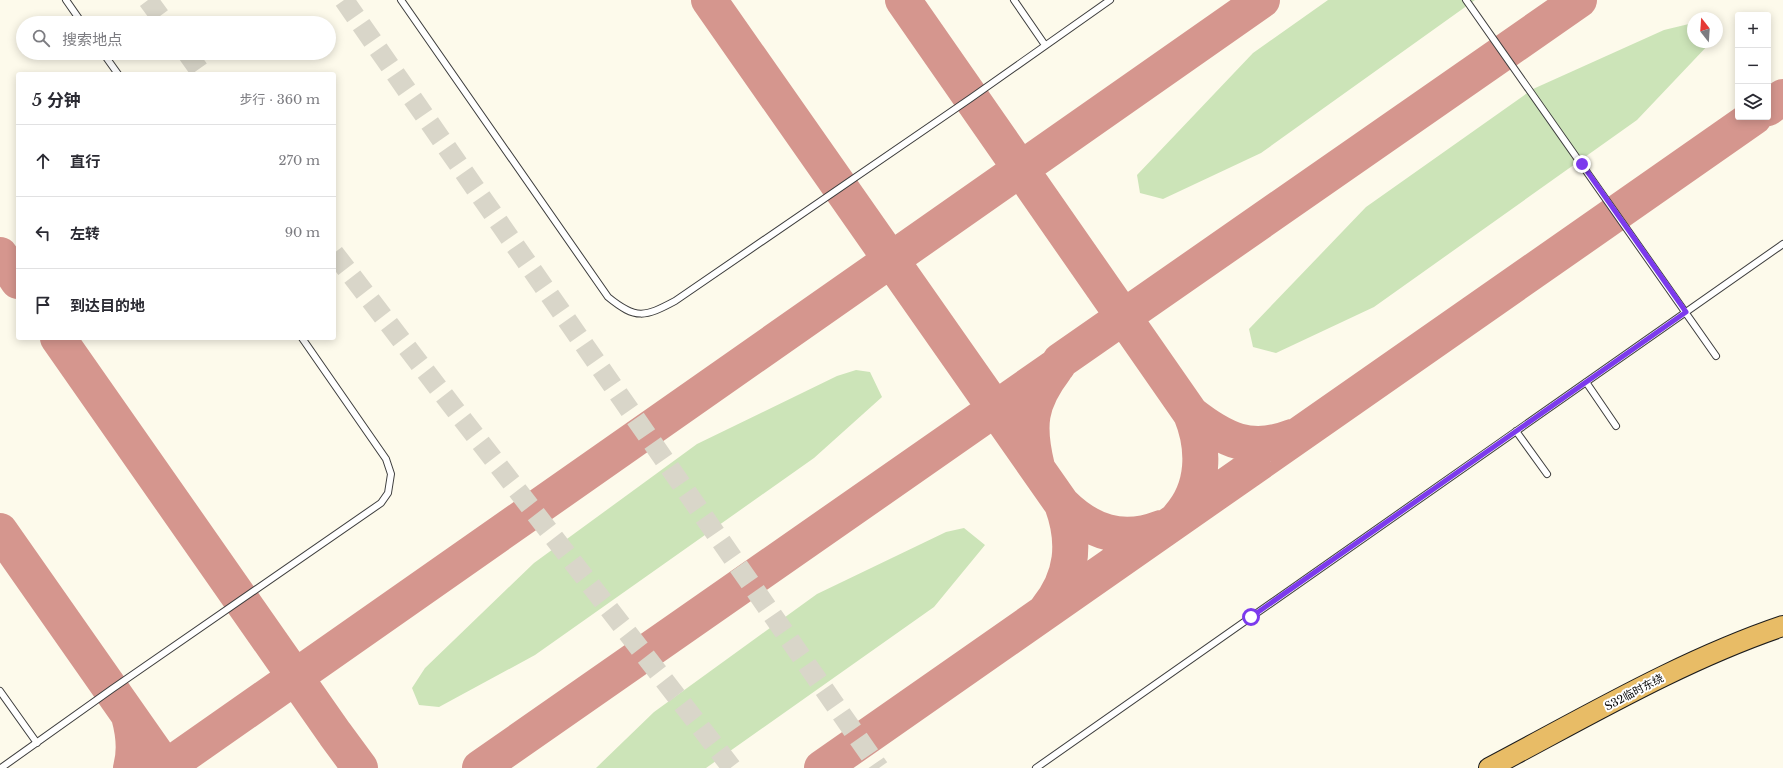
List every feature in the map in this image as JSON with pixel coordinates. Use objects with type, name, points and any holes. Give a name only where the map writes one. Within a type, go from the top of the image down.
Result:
[{"type":"highway","name":"S32临时东绕","points":[[1489,768],[1672,673],[1742,640],[1783,626]]},
{"type":"lane","points":[[66,0],[77,16]]},
{"type":"lane","points":[[401,0],[608,297],[623,309],[640,314],[656,311],[676,301],[1110,0]]},
{"type":"lane","points":[[1014,0],[1046,45]]},
{"type":"lane","points":[[1466,0],[1716,356]]},
{"type":"lane","points":[[108,60],[117,72]]},
{"type":"lane","points":[[1036,768],[1783,244]]},
{"type":"lane","points":[[1,768],[228,609],[336,536],[381,503],[388,493],[391,474],[386,459],[303,340]]},
{"type":"lane","points":[[1586,382],[1616,426]]},
{"type":"lane","points":[[1516,431],[1546,474]]},
{"type":"lane","points":[[0,691],[37,743]]},
{"type":"green space","points":[[1328,0],[1475,0],[1261,153],[1163,199],[1140,193],[1137,175],[1253,53]]},
{"type":"green space","points":[[1687,24],[1687,48],[1705,48],[1637,120],[1374,307],[1276,353],[1253,347],[1249,329],[1366,207],[1533,89],[1664,30]]},
{"type":"green space","points":[[856,370],[870,372],[882,397],[814,458],[535,655],[439,707],[419,705],[412,688],[425,668],[534,563],[697,444],[837,376]]},
{"type":"green space","points":[[964,528],[985,545],[934,607],[706,768],[596,768],[654,712],[817,594],[946,532]]},
{"type":"taxiway","points":[[709,0],[1062,504],[1084,522],[1107,532],[1133,535],[1161,528]]},
{"type":"taxiway","points":[[903,0],[1191,414],[1199,440],[1200,467],[1194,493],[1188,506],[1179,517]]},
{"type":"taxiway","points":[[165,768],[1262,0]]},
{"type":"taxiway","points":[[480,768],[1058,365],[1060,361],[1579,0]]},
{"type":"taxiway","points":[[1771,106],[1783,97]]},
{"type":"taxiway","points":[[822,768],[1750,120]]},
{"type":"taxiway","points":[[0,255],[16,278]]},
{"type":"taxiway","points":[[59,340],[360,768]]},
{"type":"taxiway","points":[[1037,467],[1032,439],[1032,415],[1040,393],[1046,381],[1055,369]]},
{"type":"taxiway","points":[[1191,414],[1215,431],[1238,441],[1251,444],[1277,442],[1292,437]]},
{"type":"taxiway","points":[[1047,609],[1056,597],[1062,584],[1070,559],[1069,532],[1062,504]]},
{"type":"taxiway","points":[[0,531],[166,768]]},
{"type":"taxiway","points":[[129,716],[134,742],[134,755],[131,768]]},
{"type":"tunnel","points":[[148,0],[160,16]]},
{"type":"tunnel","points":[[344,0],[879,768]]},
{"type":"tunnel","points":[[192,60],[201,72]]},
{"type":"tunnel","points":[[336,256],[732,768]]},
{"type":"route","points":[[1251,617],[1686,312],[1582,164]]}]
